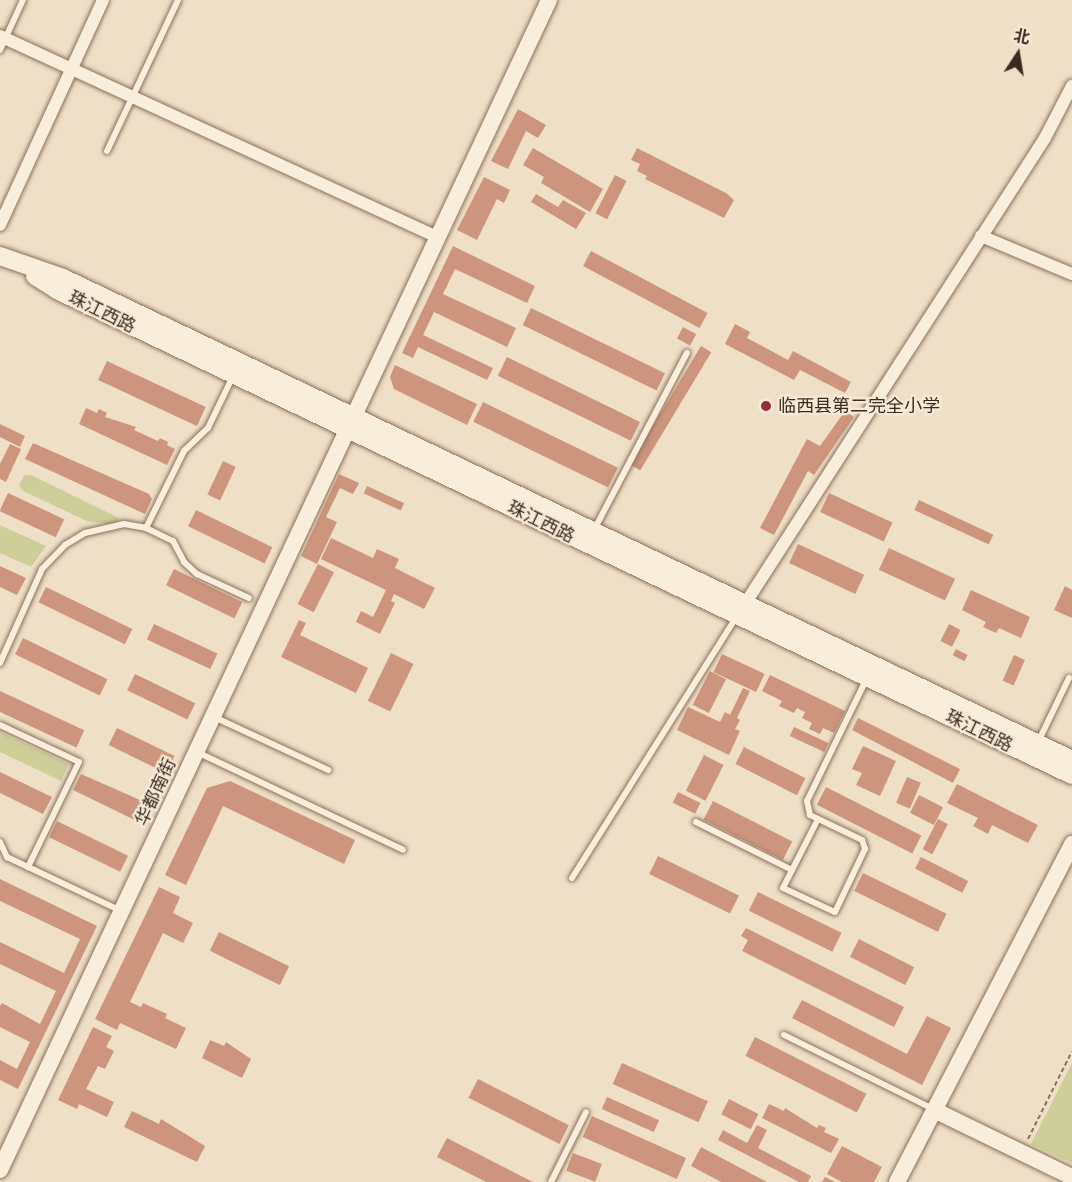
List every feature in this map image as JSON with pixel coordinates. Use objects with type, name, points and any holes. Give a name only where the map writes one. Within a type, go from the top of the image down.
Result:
[{"type":"main road","name":"珠江西路","points":[[10,261],[63,278],[351,423],[741,609],[1072,760]]},
{"type":"main road","name":"珠江西路","points":[[10,261],[57,290],[234,375],[351,423],[594,531],[867,677],[1072,776]]},
{"type":"street","points":[[0,225],[103,0]]},
{"type":"street","name":"华都南街","points":[[0,1170],[549,0]]},
{"type":"street","points":[[2,42],[72,69],[438,237]]},
{"type":"street","points":[[741,609],[1045,138],[1070,93]]},
{"type":"street","points":[[981,236],[1072,274]]},
{"type":"street","points":[[897,1182],[1072,844]]},
{"type":"street","points":[[934,1110],[1072,1177]]},
{"type":"lane","points":[[2,42],[23,0]]},
{"type":"lane","points":[[107,151],[178,0]]},
{"type":"lane","points":[[594,531],[687,353]]},
{"type":"lane","points":[[146,528],[184,451],[208,428],[234,375]]},
{"type":"lane","points":[[0,663],[42,569],[65,545],[85,533],[104,528],[124,524],[146,528],[173,541],[184,562],[197,574],[249,598]]},
{"type":"lane","points":[[572,878],[741,609]]},
{"type":"lane","points":[[818,819],[783,888],[835,912],[866,849],[862,840],[810,815],[807,801],[867,677]]},
{"type":"lane","points":[[1037,743],[1069,678]]},
{"type":"lane","points":[[213,716],[328,770]]},
{"type":"lane","points":[[0,725],[79,762],[28,867]]},
{"type":"lane","points":[[197,752],[403,850]]},
{"type":"lane","points":[[696,822],[792,870]]},
{"type":"lane","points":[[0,842],[3,858],[28,867],[122,912]]},
{"type":"lane","points":[[784,1035],[934,1110]]},
{"type":"lane","points":[[551,1182],[586,1112]]},
{"type":"path","points":[[1021,1152],[1072,1051]]},
{"type":"green space","points":[[24,475],[31,475],[119,518],[115,524],[89,522],[23,491],[19,486]]},
{"type":"green space","points":[[0,525],[46,546],[31,567],[0,553]]},
{"type":"green space","points":[[0,732],[69,764],[61,781],[0,752]]},
{"type":"green space","points":[[1072,1063],[1072,1163],[1031,1144]]},
{"type":"building","points":[[518,109],[546,125],[538,138],[526,131],[508,169],[491,161]]},
{"type":"building","points":[[533,148],[603,189],[590,212],[541,183],[544,177],[523,165]]},
{"type":"building","points":[[637,148],[726,193],[734,200],[724,218],[645,179],[647,176],[637,171],[640,164],[631,160]]},
{"type":"building","points":[[615,175],[627,181],[607,219],[595,213]]},
{"type":"building","points":[[484,177],[510,190],[504,203],[497,199],[477,240],[457,230]]},
{"type":"building","points":[[536,194],[558,207],[563,200],[586,213],[576,229],[531,202]]},
{"type":"building","points":[[453,246],[535,286],[527,303],[455,269],[443,294],[516,328],[507,347],[434,312],[423,335],[493,368],[487,380],[418,347],[413,358],[402,353]]},
{"type":"building","points":[[591,251],[708,313],[700,328],[583,266]]},
{"type":"building","points":[[531,308],[665,373],[657,390],[523,325]]},
{"type":"building","points":[[735,324],[750,332],[747,338],[788,360],[793,351],[851,382],[845,393],[800,370],[794,380],[725,344]]},
{"type":"building","points":[[683,327],[696,334],[690,346],[677,338]]},
{"type":"building","points":[[701,346],[711,352],[640,470],[630,464]]},
{"type":"building","points":[[507,357],[640,422],[631,441],[498,376]]},
{"type":"building","points":[[107,361],[206,407],[197,426],[98,380]]},
{"type":"building","points":[[395,365],[477,404],[467,425],[394,389],[390,377]]},
{"type":"building","points":[[483,402],[618,468],[608,488],[473,422]]},
{"type":"building","points":[[86,408],[97,413],[99,409],[107,413],[105,417],[136,427],[134,430],[158,441],[160,438],[168,442],[167,445],[175,449],[167,465],[79,424]]},
{"type":"building","points":[[845,411],[854,417],[814,475],[808,471],[774,535],[760,528],[807,439],[820,446]]},
{"type":"building","points":[[0,424],[25,436],[20,447],[0,437]]},
{"type":"building","points":[[33,443],[149,494],[152,499],[145,514],[25,459]]},
{"type":"building","points":[[10,444],[21,449],[6,482],[0,479],[0,464]]},
{"type":"building","points":[[223,461],[236,467],[220,500],[207,495]]},
{"type":"building","points":[[339,474],[359,483],[353,494],[340,488],[326,517],[337,522],[317,564],[301,556]]},
{"type":"building","points":[[367,486],[404,503],[401,511],[364,493]]},
{"type":"building","points":[[8,493],[64,519],[56,537],[0,511]]},
{"type":"building","points":[[829,493],[892,523],[884,542],[820,512]]},
{"type":"building","points":[[919,500],[993,535],[989,545],[914,510]]},
{"type":"building","points":[[196,510],[272,547],[265,563],[188,526]]},
{"type":"building","points":[[331,538],[373,558],[377,549],[399,559],[395,568],[435,588],[424,609],[394,594],[391,601],[395,603],[380,634],[356,622],[361,611],[373,617],[386,590],[321,559]]},
{"type":"building","points":[[798,544],[864,575],[855,594],[789,563]]},
{"type":"building","points":[[889,548],[955,579],[945,601],[879,570]]},
{"type":"building","points":[[318,564],[334,572],[314,612],[298,604]]},
{"type":"building","points":[[0,566],[26,578],[17,595],[0,587]]},
{"type":"building","points":[[174,569],[242,602],[234,618],[166,585]]},
{"type":"building","points":[[1065,586],[1072,590],[1072,618],[1054,610]]},
{"type":"building","points":[[46,587],[132,629],[125,644],[39,602]]},
{"type":"building","points":[[971,590],[1030,617],[1021,638],[999,628],[996,633],[983,627],[986,622],[962,610]]},
{"type":"building","points":[[299,620],[306,623],[300,635],[368,668],[356,693],[281,657]]},
{"type":"building","points":[[154,624],[217,654],[210,669],[147,639]]},
{"type":"building","points":[[949,624],[961,630],[952,647],[940,641]]},
{"type":"building","points":[[23,638],[107,679],[100,695],[15,654]]},
{"type":"building","points":[[956,649],[968,655],[964,661],[953,655]]},
{"type":"building","points":[[391,653],[413,664],[390,712],[368,701]]},
{"type":"building","points":[[722,654],[765,674],[756,692],[714,672]]},
{"type":"building","points":[[1014,655],[1025,660],[1014,685],[1003,681]]},
{"type":"building","points":[[710,671],[726,679],[709,713],[693,705]]},
{"type":"building","points":[[135,674],[195,703],[187,720],[127,690]]},
{"type":"building","points":[[770,675],[845,711],[834,733],[823,728],[820,734],[809,729],[812,723],[802,718],[805,712],[797,708],[794,713],[779,706],[782,701],[762,691]]},
{"type":"building","points":[[743,688],[750,691],[737,718],[740,720],[735,729],[740,731],[729,755],[677,730],[688,707],[720,722],[725,712],[730,715]]},
{"type":"building","points":[[0,691],[84,730],[76,748],[0,712]]},
{"type":"building","points":[[858,718],[960,769],[953,783],[852,730]]},
{"type":"building","points":[[794,727],[828,743],[824,752],[790,736]]},
{"type":"building","points":[[117,728],[175,756],[166,773],[109,745]]},
{"type":"building","points":[[863,746],[896,761],[880,796],[856,785],[862,773],[852,769]]},
{"type":"building","points":[[744,747],[805,778],[797,795],[735,764]]},
{"type":"building","points":[[704,755],[724,765],[705,801],[686,791]]},
{"type":"building","points":[[0,772],[52,797],[43,814],[0,793]]},
{"type":"building","points":[[81,774],[147,803],[149,807],[141,823],[73,790]]},
{"type":"building","points":[[907,777],[921,783],[910,809],[896,803]]},
{"type":"building","points":[[230,781],[355,840],[344,864],[223,806],[186,885],[165,875],[207,788]]},
{"type":"building","points":[[957,784],[1038,825],[1028,843],[992,825],[988,834],[973,826],[978,818],[947,803]]},
{"type":"building","points":[[826,787],[921,836],[912,853],[817,805]]},
{"type":"building","points":[[678,792],[700,803],[695,814],[673,803]]},
{"type":"building","points":[[919,795],[943,807],[934,825],[910,813]]},
{"type":"building","points":[[713,801],[792,841],[783,860],[703,820]]},
{"type":"building","points":[[938,819],[948,824],[932,854],[923,849]]},
{"type":"building","points":[[57,821],[128,856],[120,872],[49,837]]},
{"type":"building","points":[[658,856],[739,895],[730,913],[649,874]]},
{"type":"building","points":[[921,857],[968,881],[962,893],[915,869]]},
{"type":"building","points":[[863,873],[947,914],[938,932],[854,891]]},
{"type":"building","points":[[0,879],[97,926],[18,1089],[0,1080],[0,1060],[17,1069],[30,1042],[0,1027],[0,1006],[2,1003],[40,1024],[56,991],[0,964],[0,942],[64,973],[80,939],[0,901]]},
{"type":"building","points":[[159,887],[180,897],[173,913],[193,923],[183,943],[163,933],[130,1002],[141,1007],[143,1003],[167,1014],[165,1018],[186,1028],[176,1049],[120,1023],[117,1030],[95,1019]]},
{"type":"building","points":[[758,892],[842,933],[832,952],[749,911]]},
{"type":"building","points":[[746,928],[904,1007],[894,1027],[742,951],[748,940],[741,936]]},
{"type":"building","points":[[219,932],[289,966],[280,985],[210,951]]},
{"type":"building","points":[[859,939],[914,967],[905,985],[850,957]]},
{"type":"building","points":[[802,1000],[907,1054],[927,1016],[951,1028],[922,1085],[792,1018]]},
{"type":"building","points":[[93,1027],[112,1036],[106,1047],[114,1051],[105,1069],[98,1066],[86,1089],[114,1102],[107,1117],[79,1104],[77,1109],[58,1100]]},
{"type":"building","points":[[755,1037],[866,1094],[857,1112],[745,1056]]},
{"type":"building","points":[[210,1040],[224,1046],[226,1042],[251,1059],[242,1078],[202,1058]]},
{"type":"building","points":[[622,1063],[708,1101],[699,1122],[613,1084]]},
{"type":"building","points":[[478,1079],[569,1125],[559,1144],[468,1098]]},
{"type":"building","points":[[607,1097],[659,1120],[654,1132],[602,1109]]},
{"type":"building","points":[[729,1099],[758,1114],[751,1129],[721,1114]]},
{"type":"building","points":[[769,1104],[784,1111],[785,1108],[817,1128],[819,1125],[826,1128],[824,1132],[839,1139],[831,1153],[762,1118]]},
{"type":"building","points":[[132,1111],[159,1124],[161,1119],[205,1146],[197,1162],[124,1127]]},
{"type":"building","points":[[592,1116],[686,1158],[677,1179],[583,1137]]},
{"type":"building","points":[[757,1125],[767,1130],[758,1148],[811,1176],[808,1182],[799,1182],[718,1140],[723,1130],[747,1143]]},
{"type":"building","points":[[447,1138],[533,1182],[486,1182],[437,1157]]},
{"type":"building","points":[[842,1146],[882,1167],[874,1182],[842,1182],[827,1174]]},
{"type":"building","points":[[701,1147],[767,1182],[721,1182],[691,1166]]},
{"type":"building","points":[[573,1153],[602,1164],[595,1182],[566,1171]]},
{"type":"building","points":[[825,1177],[835,1182],[822,1182]]},
{"type":"place","name":"临西县第二完全小学","points":[[766,406]]}]
